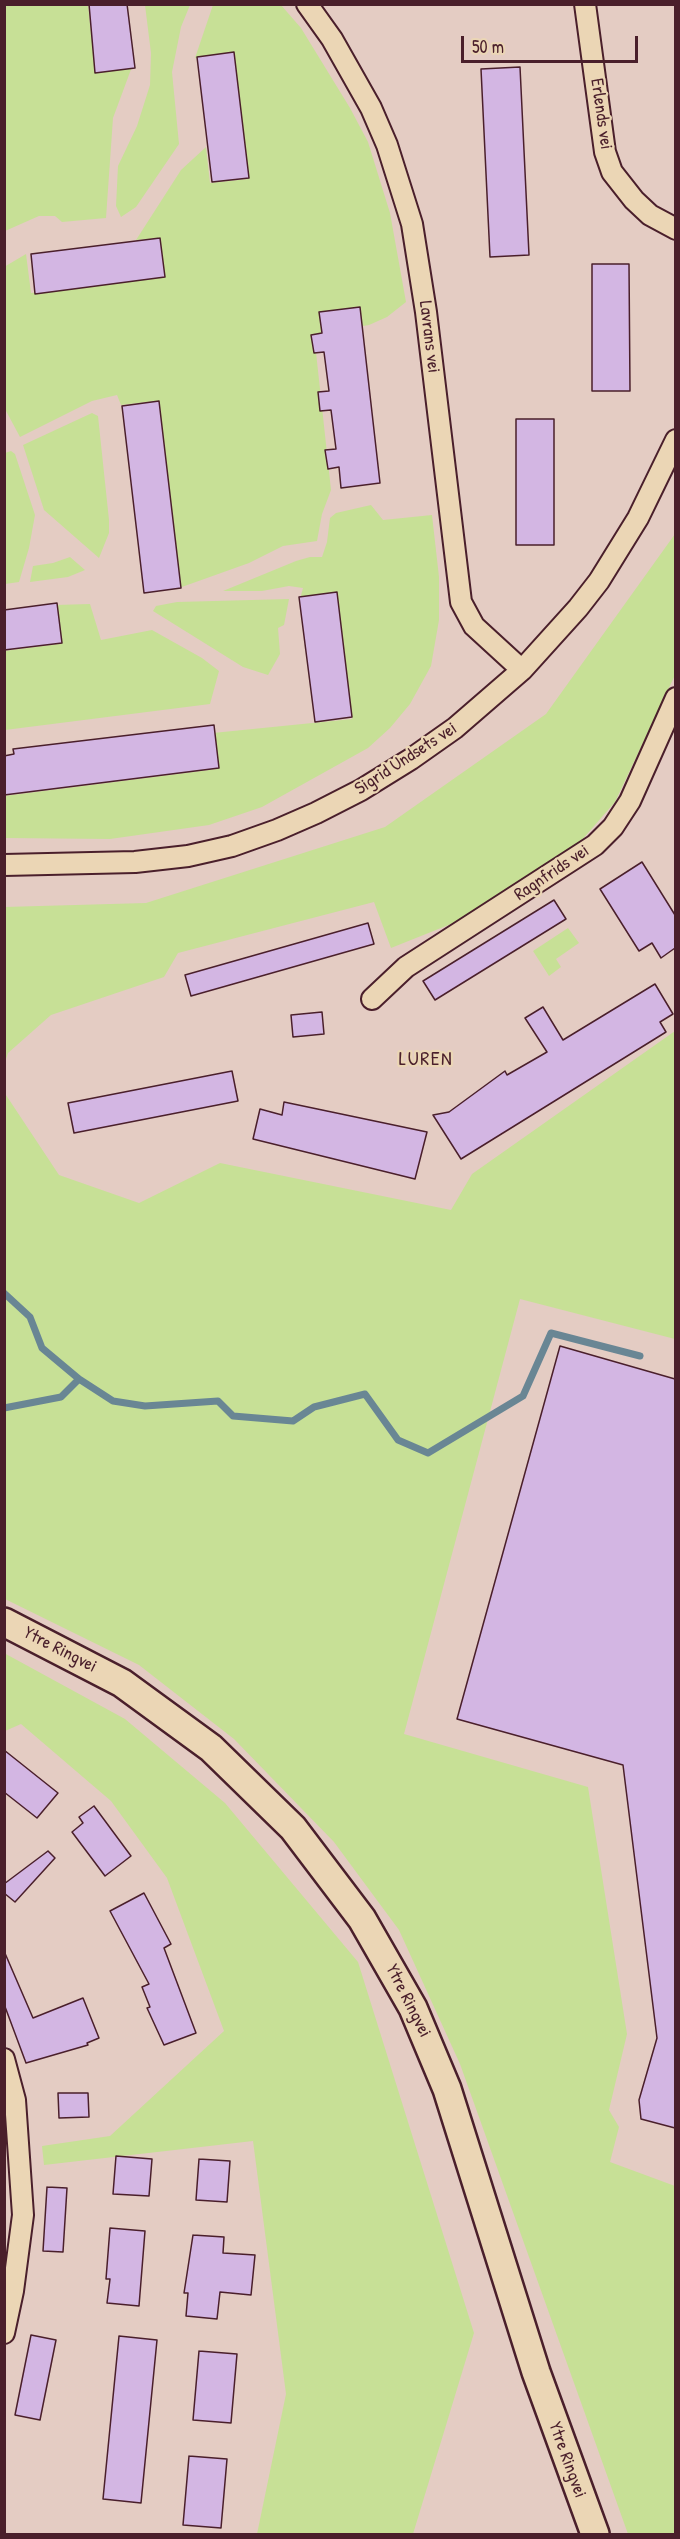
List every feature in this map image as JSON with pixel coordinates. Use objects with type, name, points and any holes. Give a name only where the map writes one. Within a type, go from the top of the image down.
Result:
[{"type":"main road","name":"Ytre Ringvei","points":[[4,1622],[122,1683],[211,1748],[266,1799],[293,1828],[362,1919],[413,2008],[447,2089],[536,2372],[595,2535]]},
{"type":"street","name":"Lavrans vei","points":[[308,4],[332,39],[371,108],[387,146],[412,224],[426,312],[461,602],[474,626],[522,670]]},
{"type":"street","name":"Erlends vei","points":[[585,4],[605,152],[612,172],[621,187],[642,208],[666,226],[675,229]]},
{"type":"street","name":"Sigrid Undsets vei","points":[[4,865],[135,862],[188,856],[232,846],[277,830],[361,790],[411,759],[455,728],[522,670],[571,616],[604,573],[638,518],[675,440]]},
{"type":"street","name":"Ragnfrids vei","points":[[372,999],[406,967],[595,845],[612,827],[630,801],[675,698]]},
{"type":"street","points":[[4,2059],[15,2100],[22,2216],[14,2290],[4,2333]]},
{"type":"green space","points":[[4,5],[88,5],[95,69],[133,64],[113,118],[106,218],[62,222],[55,216],[39,216],[5,231]]},
{"type":"green space","points":[[145,5],[190,5],[181,27],[172,72],[179,144],[136,207],[121,217],[116,206],[118,166],[137,126],[150,85],[151,53]]},
{"type":"green space","points":[[213,5],[281,5],[301,28],[368,142],[390,213],[406,302],[387,317],[369,325],[314,334],[331,490],[322,514],[317,541],[283,546],[249,563],[179,588],[156,401],[121,405],[117,395],[92,401],[20,437],[5,409],[4,267],[26,254],[31,293],[163,277],[159,238],[136,240],[181,170],[206,147],[210,183],[248,179],[234,54],[195,58]]},
{"type":"green space","points":[[92,413],[98,416],[109,520],[109,533],[99,558],[44,510],[23,445]]},
{"type":"green space","points":[[11,451],[15,454],[35,515],[29,548],[19,582],[5,584],[5,453]]},
{"type":"green space","points":[[371,505],[383,520],[432,515],[439,577],[439,620],[431,666],[410,704],[390,728],[368,748],[262,807],[209,825],[110,839],[5,838],[4,796],[217,769],[213,733],[352,719],[335,594],[300,599],[303,588],[289,586],[262,591],[223,591],[296,561],[310,557],[322,557],[327,542],[330,518],[336,513]]},
{"type":"green space","points":[[675,534],[675,675],[615,802],[581,841],[466,918],[391,948],[374,902],[178,953],[164,977],[51,1015],[8,1053],[5,1062],[4,907],[146,903],[385,827],[546,714]]},
{"type":"green space","points":[[70,557],[85,570],[68,577],[30,582],[33,566],[53,563]]},
{"type":"green space","points":[[289,599],[284,625],[278,628],[280,654],[268,675],[243,667],[153,611],[156,606],[177,602]]},
{"type":"green space","points":[[90,604],[101,640],[152,630],[202,658],[219,671],[210,704],[5,730],[4,651],[59,644],[55,605]]},
{"type":"green space","points":[[568,928],[579,943],[556,959],[561,967],[549,976],[533,951]]},
{"type":"green space","points":[[675,1031],[675,1339],[520,1299],[404,1734],[588,1787],[627,2034],[609,2110],[619,2127],[610,2162],[675,2186],[675,2534],[628,2534],[460,2064],[399,1930],[334,1842],[234,1739],[139,1665],[5,1599],[4,1092],[59,1175],[139,1203],[220,1163],[451,1210],[472,1174]]},
{"type":"green space","points":[[4,1653],[125,1719],[225,1803],[358,1962],[474,2333],[413,2534],[257,2534],[286,2394],[253,2141],[44,2165],[42,2146],[110,2136],[224,2031],[167,1878],[111,1801],[21,1724],[5,1731]]},
{"type":"building","points":[[89,4],[127,4],[135,68],[95,73]]},
{"type":"building","points":[[234,52],[249,178],[212,182],[197,57]]},
{"type":"building","points":[[520,67],[529,255],[490,257],[481,69]]},
{"type":"building","points":[[160,238],[165,277],[35,294],[31,254]]},
{"type":"building","points":[[592,264],[629,264],[630,391],[592,391]]},
{"type":"building","points":[[360,307],[380,483],[341,488],[339,467],[328,469],[325,450],[336,449],[331,410],[320,411],[318,392],[329,391],[324,352],[314,353],[311,335],[322,333],[319,312]]},
{"type":"building","points":[[159,401],[181,588],[144,593],[122,406]]},
{"type":"building","points":[[516,419],[554,419],[554,545],[516,545]]},
{"type":"building","points":[[337,592],[352,717],[315,722],[299,597]]},
{"type":"building","points":[[57,603],[62,643],[4,650],[4,610]]},
{"type":"building","points":[[214,725],[219,768],[4,795],[4,756],[14,754],[13,749]]},
{"type":"building","points":[[642,862],[675,915],[675,948],[661,958],[652,943],[639,951],[600,889]]},
{"type":"building","points":[[554,900],[566,919],[435,1000],[423,981]]},
{"type":"building","points":[[368,923],[374,944],[191,996],[185,975]]},
{"type":"building","points":[[655,984],[673,1014],[660,1022],[666,1032],[461,1159],[433,1115],[449,1112],[505,1071],[507,1075],[547,1052],[525,1018],[543,1007],[563,1040]]},
{"type":"building","points":[[322,1012],[324,1034],[293,1037],[291,1015]]},
{"type":"building","points":[[232,1071],[238,1101],[74,1133],[68,1103]]},
{"type":"building","points":[[284,1102],[427,1132],[415,1179],[253,1139],[260,1109],[282,1115]]},
{"type":"building","points":[[560,1346],[675,1379],[675,2128],[641,2119],[639,2100],[657,2038],[623,1765],[457,1719]]},
{"type":"building","points":[[4,1750],[58,1793],[37,1818],[4,1792]]},
{"type":"building","points":[[94,1806],[131,1856],[105,1876],[72,1832],[83,1823],[79,1817]]},
{"type":"building","points":[[48,1851],[55,1858],[15,1902],[4,1893],[4,1884]]},
{"type":"building","points":[[144,1893],[171,1944],[164,1948],[196,2033],[164,2045],[147,2008],[150,2007],[142,1987],[149,1984],[110,1911]]},
{"type":"building","points":[[4,1951],[33,2018],[83,1998],[99,2038],[87,2043],[88,2045],[26,2063],[4,2004]]},
{"type":"building","points":[[58,2093],[88,2093],[89,2117],[59,2118]]},
{"type":"building","points":[[116,2156],[152,2159],[149,2196],[113,2194]]},
{"type":"building","points":[[199,2159],[230,2161],[227,2202],[196,2200]]},
{"type":"building","points":[[47,2187],[67,2188],[63,2252],[43,2251]]},
{"type":"building","points":[[110,2228],[145,2231],[139,2306],[107,2303],[110,2279],[106,2279]]},
{"type":"building","points":[[193,2235],[224,2237],[223,2253],[255,2255],[251,2295],[220,2292],[217,2319],[186,2316],[188,2293],[184,2293]]},
{"type":"building","points":[[31,2335],[56,2340],[40,2420],[15,2415]]},
{"type":"building","points":[[119,2336],[157,2340],[141,2503],[103,2499]]},
{"type":"building","points":[[199,2351],[237,2354],[231,2423],[193,2420]]},
{"type":"building","points":[[189,2456],[227,2459],[221,2528],[183,2525]]},
{"type":"waterway","points":[[4,1293],[30,1317],[42,1348],[79,1379]]},
{"type":"waterway","points":[[4,1408],[61,1397],[79,1379],[113,1401],[145,1406],[218,1401],[233,1416],[293,1421],[314,1407],[365,1394],[398,1440],[428,1453],[523,1396],[551,1333],[640,1356]]},
{"type":"district","name":"LUREN","points":[[426,1060]]}]
